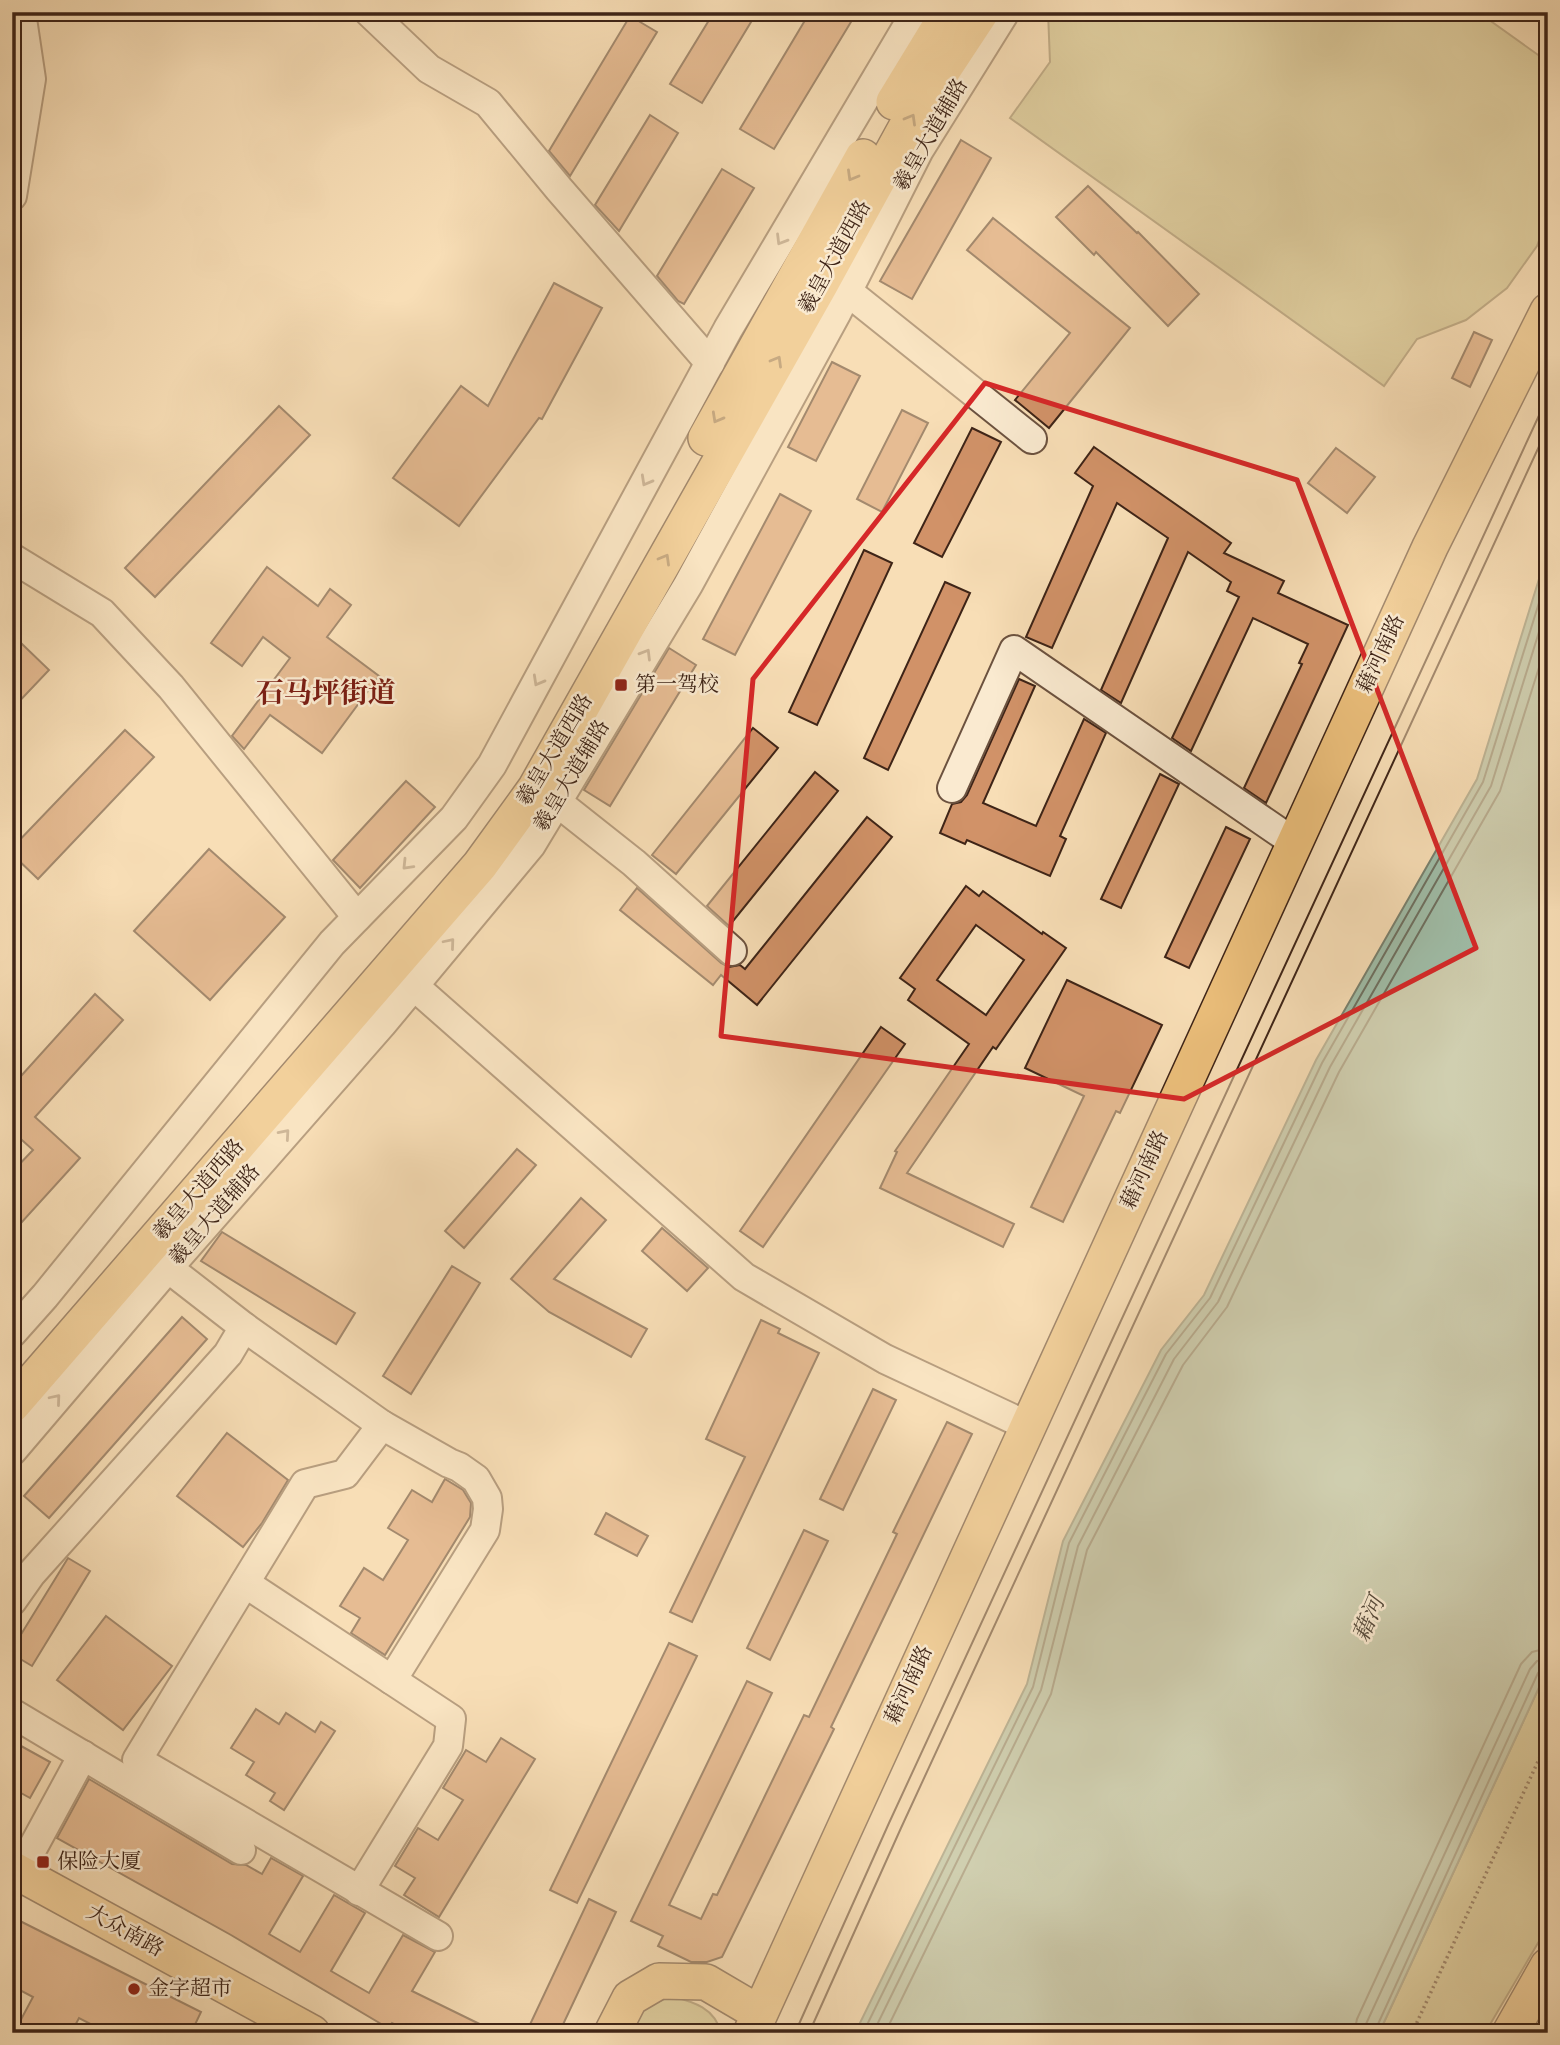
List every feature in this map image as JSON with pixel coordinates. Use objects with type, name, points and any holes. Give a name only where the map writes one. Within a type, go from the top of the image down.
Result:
[{"type":"main road","name":"羲皇大道西路","points":[[12,1372],[463,852],[517,779],[803,262],[891,106],[949,12]]},
{"type":"main road","name":"羲皇大道西路","points":[[12,1405],[480,865],[534,789],[813,297],[912,115],[981,12]]},
{"type":"main road","name":"藉河南路","points":[[755,2023],[1430,547],[1548,310]]},
{"type":"main road","name":"大众南路","points":[[16,1871],[312,2033]]},
{"type":"main road","points":[[1510,2033],[1548,1966]]},
{"type":"main road","points":[[612,2033],[629,1998],[659,1981],[706,1982],[755,2023]]},
{"type":"main road","points":[[1531,2033],[1548,2004]]},
{"type":"street","points":[[12,196],[31,79],[21,12]]},
{"type":"street","points":[[369,12],[429,69],[488,103],[710,363]]},
{"type":"street","points":[[12,1333],[332,943],[454,818],[492,765],[710,363],[916,12]]},
{"type":"street","name":"羲皇大道辅路","points":[[12,1451],[167,1268],[414,986],[531,845],[688,585],[847,291],[919,150],[1005,12]]},
{"type":"street","points":[[847,291],[1032,439]]},
{"type":"street","points":[[12,558],[102,613],[171,687],[357,917]]},
{"type":"street","points":[[952,788],[1014,650],[1295,844]]},
{"type":"street","points":[[557,802],[634,863],[732,951]]},
{"type":"street","points":[[414,986],[744,1277],[885,1359],[1028,1426]]},
{"type":"street","points":[[167,1268],[244,1327],[382,1424],[469,1472],[482,1488],[488,1509],[485,1530],[392,1680]]},
{"type":"street","points":[[12,1601],[31,1574],[228,1354],[244,1327]]},
{"type":"street","points":[[382,1424],[345,1474],[305,1484],[137,1760],[438,1936]]},
{"type":"street","points":[[245,1583],[451,1719],[448,1746],[360,1890]]},
{"type":"street","points":[[12,1713],[241,1850]]},
{"type":"street","points":[[16,1871],[83,1755]]},
{"type":"path","points":[[1412,2033],[1548,1740]]},
{"type":"highlighted area","points":[[985,383],[1297,480],[1476,948],[1184,1099],[721,1036],[753,679]]},
{"type":"shaded area","points":[[1048,12],[1478,12],[1548,62],[1548,215],[1537,246],[1507,288],[1466,320],[1417,339],[1384,386],[1010,118],[1050,62]]},
{"type":"shaded area","points":[[1548,1668],[1548,1926],[1485,2033],[1379,2033]]},
{"type":"shaded area","points":[[671,1996],[709,2012],[721,2033],[630,2033],[642,2009]]},
{"type":"water","name":"藉河","points":[[1548,550],[1548,1668],[1379,2033],[855,2033],[1027,1684],[1063,1541],[1161,1350],[1204,1295],[1316,1060],[1477,779]]},
{"type":"building","points":[[714,12],[735,12],[751,22],[702,103],[670,84]]},
{"type":"building","points":[[810,12],[857,12],[774,149],[740,129]]},
{"type":"building","points":[[630,16],[657,32],[570,176],[549,151]]},
{"type":"building","points":[[650,115],[678,133],[619,231],[595,205]]},
{"type":"building","points":[[961,140],[991,158],[912,299],[880,281]]},
{"type":"building","points":[[722,169],[754,188],[684,304],[678,301],[657,276]]},
{"type":"building","points":[[1088,186],[1199,294],[1168,326],[1096,252],[1094,255],[1056,217]]},
{"type":"building","points":[[993,218],[1130,328],[1049,428],[1015,400],[1070,333],[967,250]]},
{"type":"building","points":[[554,283],[602,308],[542,419],[539,418],[459,526],[393,478],[461,386],[488,406]]},
{"type":"building","points":[[1474,332],[1492,340],[1470,387],[1452,378]]},
{"type":"building","points":[[832,362],[860,376],[816,461],[788,447]]},
{"type":"building","points":[[279,406],[310,435],[155,597],[125,568]]},
{"type":"building","points":[[902,410],[928,423],[882,512],[857,499]]},
{"type":"building","points":[[972,428],[1001,442],[942,557],[914,543]]},
{"type":"building","points":[[1094,447],[1231,543],[1224,553],[1284,581],[1278,593],[1348,625],[1266,803],[1244,788],[1302,664],[1299,663],[1308,644],[1253,618],[1191,751],[1172,738],[1239,597],[1227,591],[1231,582],[1188,552],[1121,703],[1101,690],[1168,538],[1117,503],[1052,648],[1026,637],[1093,486],[1075,473]]},
{"type":"building","points":[[1336,448],[1375,477],[1347,513],[1308,483]]},
{"type":"building","points":[[780,494],[811,511],[735,655],[703,639]]},
{"type":"building","points":[[864,550],[892,563],[817,725],[789,712]]},
{"type":"building","points":[[267,567],[318,606],[330,589],[351,605],[327,637],[379,676],[322,753],[270,715],[244,749],[232,736],[290,658],[263,637],[242,666],[211,643]]},
{"type":"building","points":[[945,582],[970,593],[888,770],[864,758]]},
{"type":"building","points":[[21,643],[49,670],[12,709],[12,652]]},
{"type":"building","points":[[669,648],[696,665],[610,806],[584,790]]},
{"type":"building","points":[[1019,679],[1035,686],[983,803],[1036,826],[1084,719],[1106,733],[1060,836],[1066,839],[1050,876],[967,840],[965,844],[940,833],[952,804],[961,802],[967,795]]},
{"type":"building","points":[[753,728],[778,748],[676,874],[652,855]]},
{"type":"building","points":[[125,730],[154,757],[38,879],[12,854],[12,848]]},
{"type":"building","points":[[815,772],[838,791],[729,926],[707,906]]},
{"type":"building","points":[[1160,774],[1179,784],[1121,908],[1101,899]]},
{"type":"building","points":[[406,781],[435,807],[360,888],[333,860]]},
{"type":"building","points":[[867,817],[892,837],[757,1005],[721,975],[713,985],[620,910],[637,888],[721,963],[729,967],[740,965],[745,969]]},
{"type":"building","points":[[1226,827],[1250,839],[1189,968],[1165,957]]},
{"type":"building","points":[[209,849],[285,917],[210,1000],[134,931]]},
{"type":"building","points":[[966,886],[979,896],[983,891],[1066,948],[996,1049],[993,1047],[907,1173],[1014,1224],[1003,1247],[880,1188],[897,1152],[895,1151],[969,1044],[908,1000],[915,989],[900,978]],"holes":[[[976,925],[1024,960],[986,1015],[937,980]]]},
{"type":"building","points":[[1067,980],[1162,1025],[1120,1113],[1116,1111],[1063,1222],[1031,1207],[1084,1096],[1025,1068]]},
{"type":"building","points":[[95,994],[123,1020],[35,1117],[80,1158],[12,1233],[12,1172],[33,1150],[12,1131],[12,1086]]},
{"type":"building","points":[[881,1027],[905,1044],[763,1247],[740,1231]]},
{"type":"building","points":[[517,1149],[536,1165],[464,1248],[445,1231]]},
{"type":"building","points":[[581,1198],[606,1220],[554,1279],[647,1329],[631,1357],[549,1312],[511,1279]]},
{"type":"building","points":[[662,1228],[708,1268],[687,1291],[642,1251]]},
{"type":"building","points":[[222,1232],[355,1313],[336,1344],[201,1261]]},
{"type":"building","points":[[452,1266],[480,1283],[411,1394],[383,1376]]},
{"type":"building","points":[[182,1317],[207,1339],[49,1518],[24,1496]]},
{"type":"building","points":[[761,1320],[780,1329],[778,1333],[819,1353],[692,1622],[670,1612],[745,1457],[706,1439]]},
{"type":"building","points":[[873,1389],[896,1400],[843,1510],[820,1499]]},
{"type":"building","points":[[947,1422],[972,1434],[831,1727],[834,1729],[722,1957],[707,1962],[691,1962],[658,1946],[663,1936],[631,1921],[747,1681],[772,1693],[669,1905],[701,1919],[713,1894],[717,1895],[804,1715],[809,1717],[897,1534],[893,1532]]},
{"type":"building","points":[[227,1433],[288,1480],[262,1523],[243,1547],[177,1496]]},
{"type":"building","points":[[445,1479],[463,1490],[471,1503],[470,1517],[385,1655],[351,1633],[360,1618],[340,1606],[364,1568],[383,1580],[408,1540],[388,1528],[412,1490],[432,1502]]},
{"type":"building","points":[[606,1513],[648,1536],[637,1556],[595,1534]]},
{"type":"building","points":[[804,1530],[828,1541],[770,1660],[747,1648]]},
{"type":"building","points":[[68,1558],[90,1571],[32,1666],[12,1654],[12,1649]]},
{"type":"building","points":[[106,1616],[172,1666],[123,1730],[57,1680]]},
{"type":"building","points":[[669,1643],[697,1656],[577,1903],[550,1890]]},
{"type":"building","points":[[256,1709],[279,1724],[286,1713],[315,1732],[321,1722],[335,1731],[284,1810],[270,1801],[275,1793],[246,1775],[254,1762],[231,1748]]},
{"type":"building","points":[[501,1738],[535,1759],[439,1917],[404,1895],[415,1878],[395,1866],[418,1828],[438,1840],[463,1800],[443,1788],[466,1750],[486,1762]]},
{"type":"building","points":[[12,1741],[50,1762],[30,1798],[12,1788]]},
{"type":"building","points":[[89,1779],[232,1864],[246,1865],[262,1874],[271,1858],[303,1876],[269,1934],[300,1952],[334,1895],[365,1913],[331,1971],[369,1993],[403,1935],[435,1952],[412,1991],[498,2033],[412,2033],[392,2023],[388,2028],[231,1935],[57,1838]]},
{"type":"building","points":[[589,1899],[616,1912],[559,2033],[526,2033]]},
{"type":"building","points":[[12,1917],[201,2012],[191,2033],[108,2033],[79,2018],[71,2033],[29,2033],[17,2027],[33,1997],[12,1986]]},
{"type":"tram line","points":[[795,2033],[889,1823],[1548,396]]},
{"type":"tram line","points":[[809,2033],[901,1828],[1548,427]]},
{"type":"place","name":"第一驾校","points":[[621,685]]},
{"type":"place","name":"保险大厦","points":[[43,1862]]},
{"type":"place","name":"金字超市","points":[[134,1989]]},
{"type":"district","name":"石马坪街道","points":[[326,693]]}]
